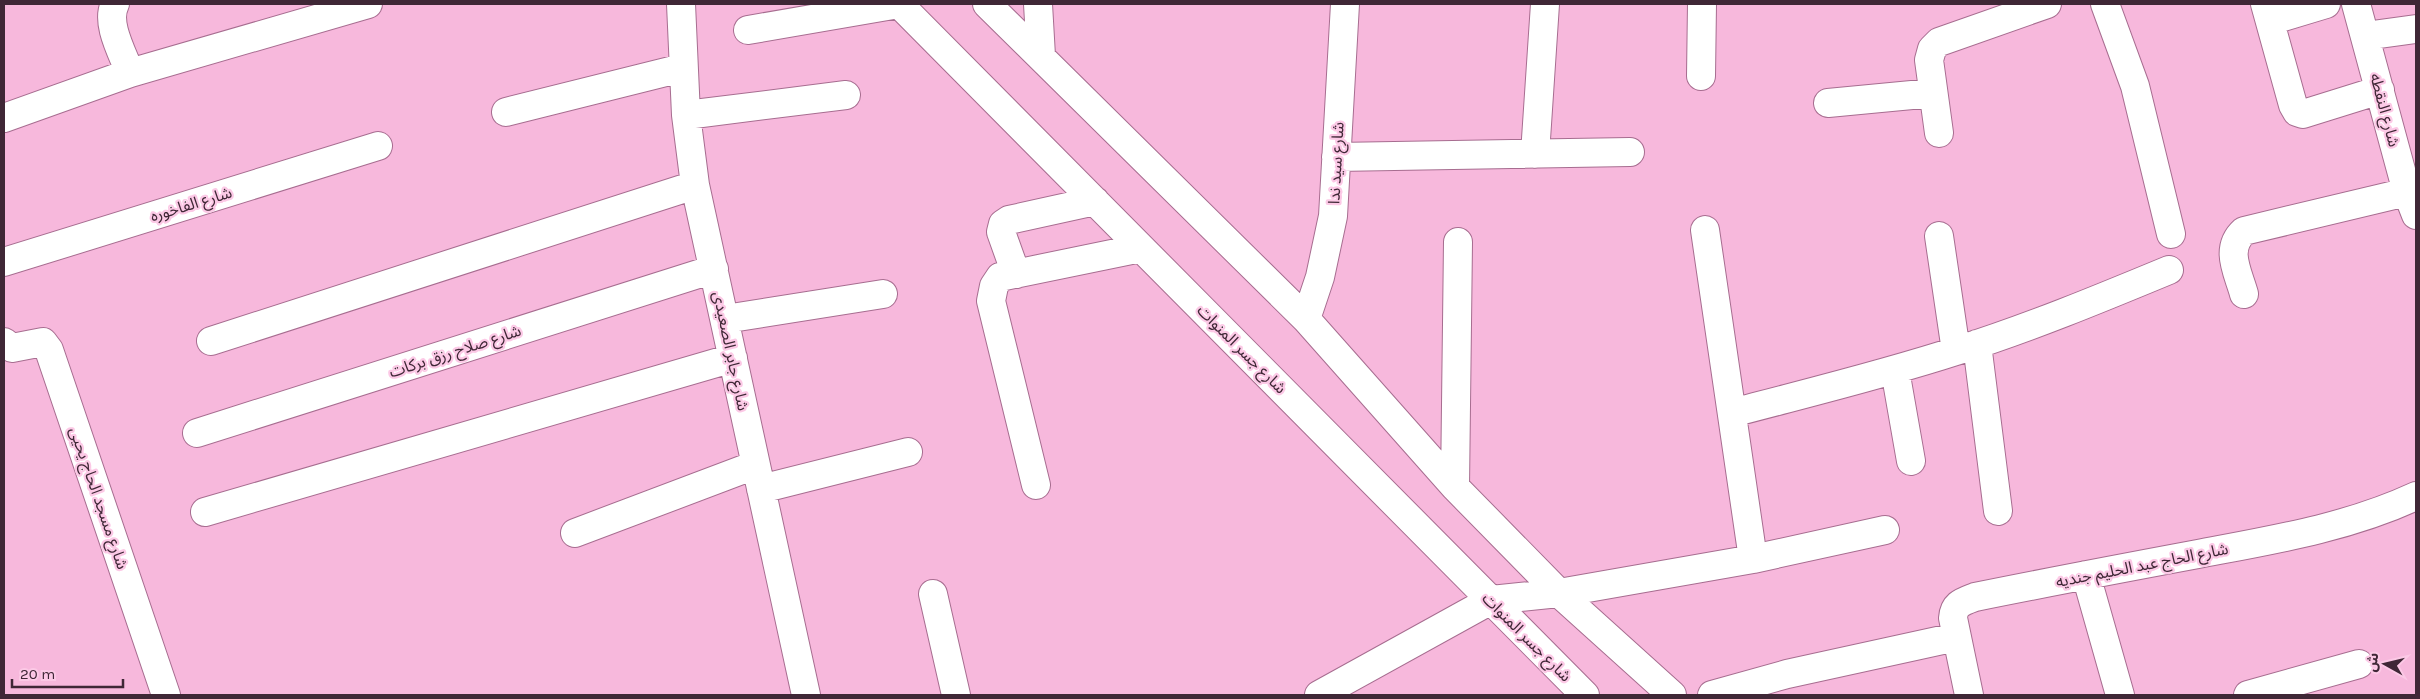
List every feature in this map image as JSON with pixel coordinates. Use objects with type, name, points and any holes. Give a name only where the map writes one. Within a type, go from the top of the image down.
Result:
[{"type":"street","points":[[115,4],[111,13],[113,26],[130,73]]},
{"type":"street","points":[[4,118],[130,73],[368,4]]},
{"type":"street","name":"شارع جابر الصعيدى","points":[[681,4],[682,68],[695,185],[806,695]]},
{"type":"street","points":[[748,30],[899,4]]},
{"type":"street","name":"شارع جسر المنوات","points":[[899,4],[1585,695]]},
{"type":"street","points":[[987,4],[1306,320],[1455,487],[1559,593],[1672,695]]},
{"type":"street","points":[[1038,4],[1041,56]]},
{"type":"street","name":"شارع سيد ندا","points":[[1306,320],[1326,250],[1332,216],[1344,4]]},
{"type":"street","points":[[1535,154],[1544,4]]},
{"type":"street","points":[[1702,4],[1702,76]]},
{"type":"street","points":[[1939,133],[1929,60],[1932,48],[1939,42],[2047,4]]},
{"type":"street","points":[[2105,4],[2135,86],[2171,234]]},
{"type":"street","points":[[2326,4],[2267,12],[2293,105],[2297,112],[2303,114],[2380,90]]},
{"type":"street","name":"شارع النقطه","points":[[2356,4],[2412,203]]},
{"type":"street","points":[[2365,36],[2416,29]]},
{"type":"street","points":[[506,112],[682,68]]},
{"type":"street","points":[[1828,103],[1933,93]]},
{"type":"street","points":[[686,115],[846,95]]},
{"type":"street","name":"شارع الفاخوره","points":[[4,262],[378,146]]},
{"type":"street","points":[[1336,157],[1630,152]]},
{"type":"street","points":[[211,341],[695,185]]},
{"type":"street","points":[[1016,274],[1001,232],[1003,224],[1009,220],[1095,201]]},
{"type":"street","points":[[2244,294],[2232,254],[2235,239],[2244,232],[2412,203]]},
{"type":"street","points":[[1705,230],[1753,559]]},
{"type":"street","points":[[1939,236],[1966,348],[1998,511]]},
{"type":"street","points":[[1455,487],[1458,242]]},
{"type":"street","points":[[1036,484],[991,301],[994,286],[1000,278],[1141,248]]},
{"type":"street","name":"شارع صلاح رزق بركات","points":[[197,433],[714,269]]},
{"type":"street","points":[[1732,413],[1895,370],[1966,348],[2071,311],[2169,270]]},
{"type":"street","points":[[724,320],[884,294]]},
{"type":"street","name":"شارع مسجد الحاج يحيى","points":[[4,342],[12,348],[43,342],[49,350],[166,695]]},
{"type":"street","points":[[205,512],[733,358]]},
{"type":"street","points":[[1895,370],[1911,461]]},
{"type":"street","points":[[575,533],[758,477],[908,452]]},
{"type":"street","name":"شارع الحاج عبد الحليم جنديه","points":[[1970,695],[1956,637],[1954,609],[1960,602],[1975,597],[2292,536],[2347,523],[2388,509],[2416,496]]},
{"type":"street","points":[[1320,695],[1352,688],[1491,600],[1559,593],[1753,559],[1885,530]]},
{"type":"street","points":[[2086,575],[2120,695]]},
{"type":"street","points":[[933,594],[956,695]]},
{"type":"street","points":[[1712,695],[1787,674],[1956,637]]},
{"type":"street","points":[[2248,695],[2359,664]]}]
